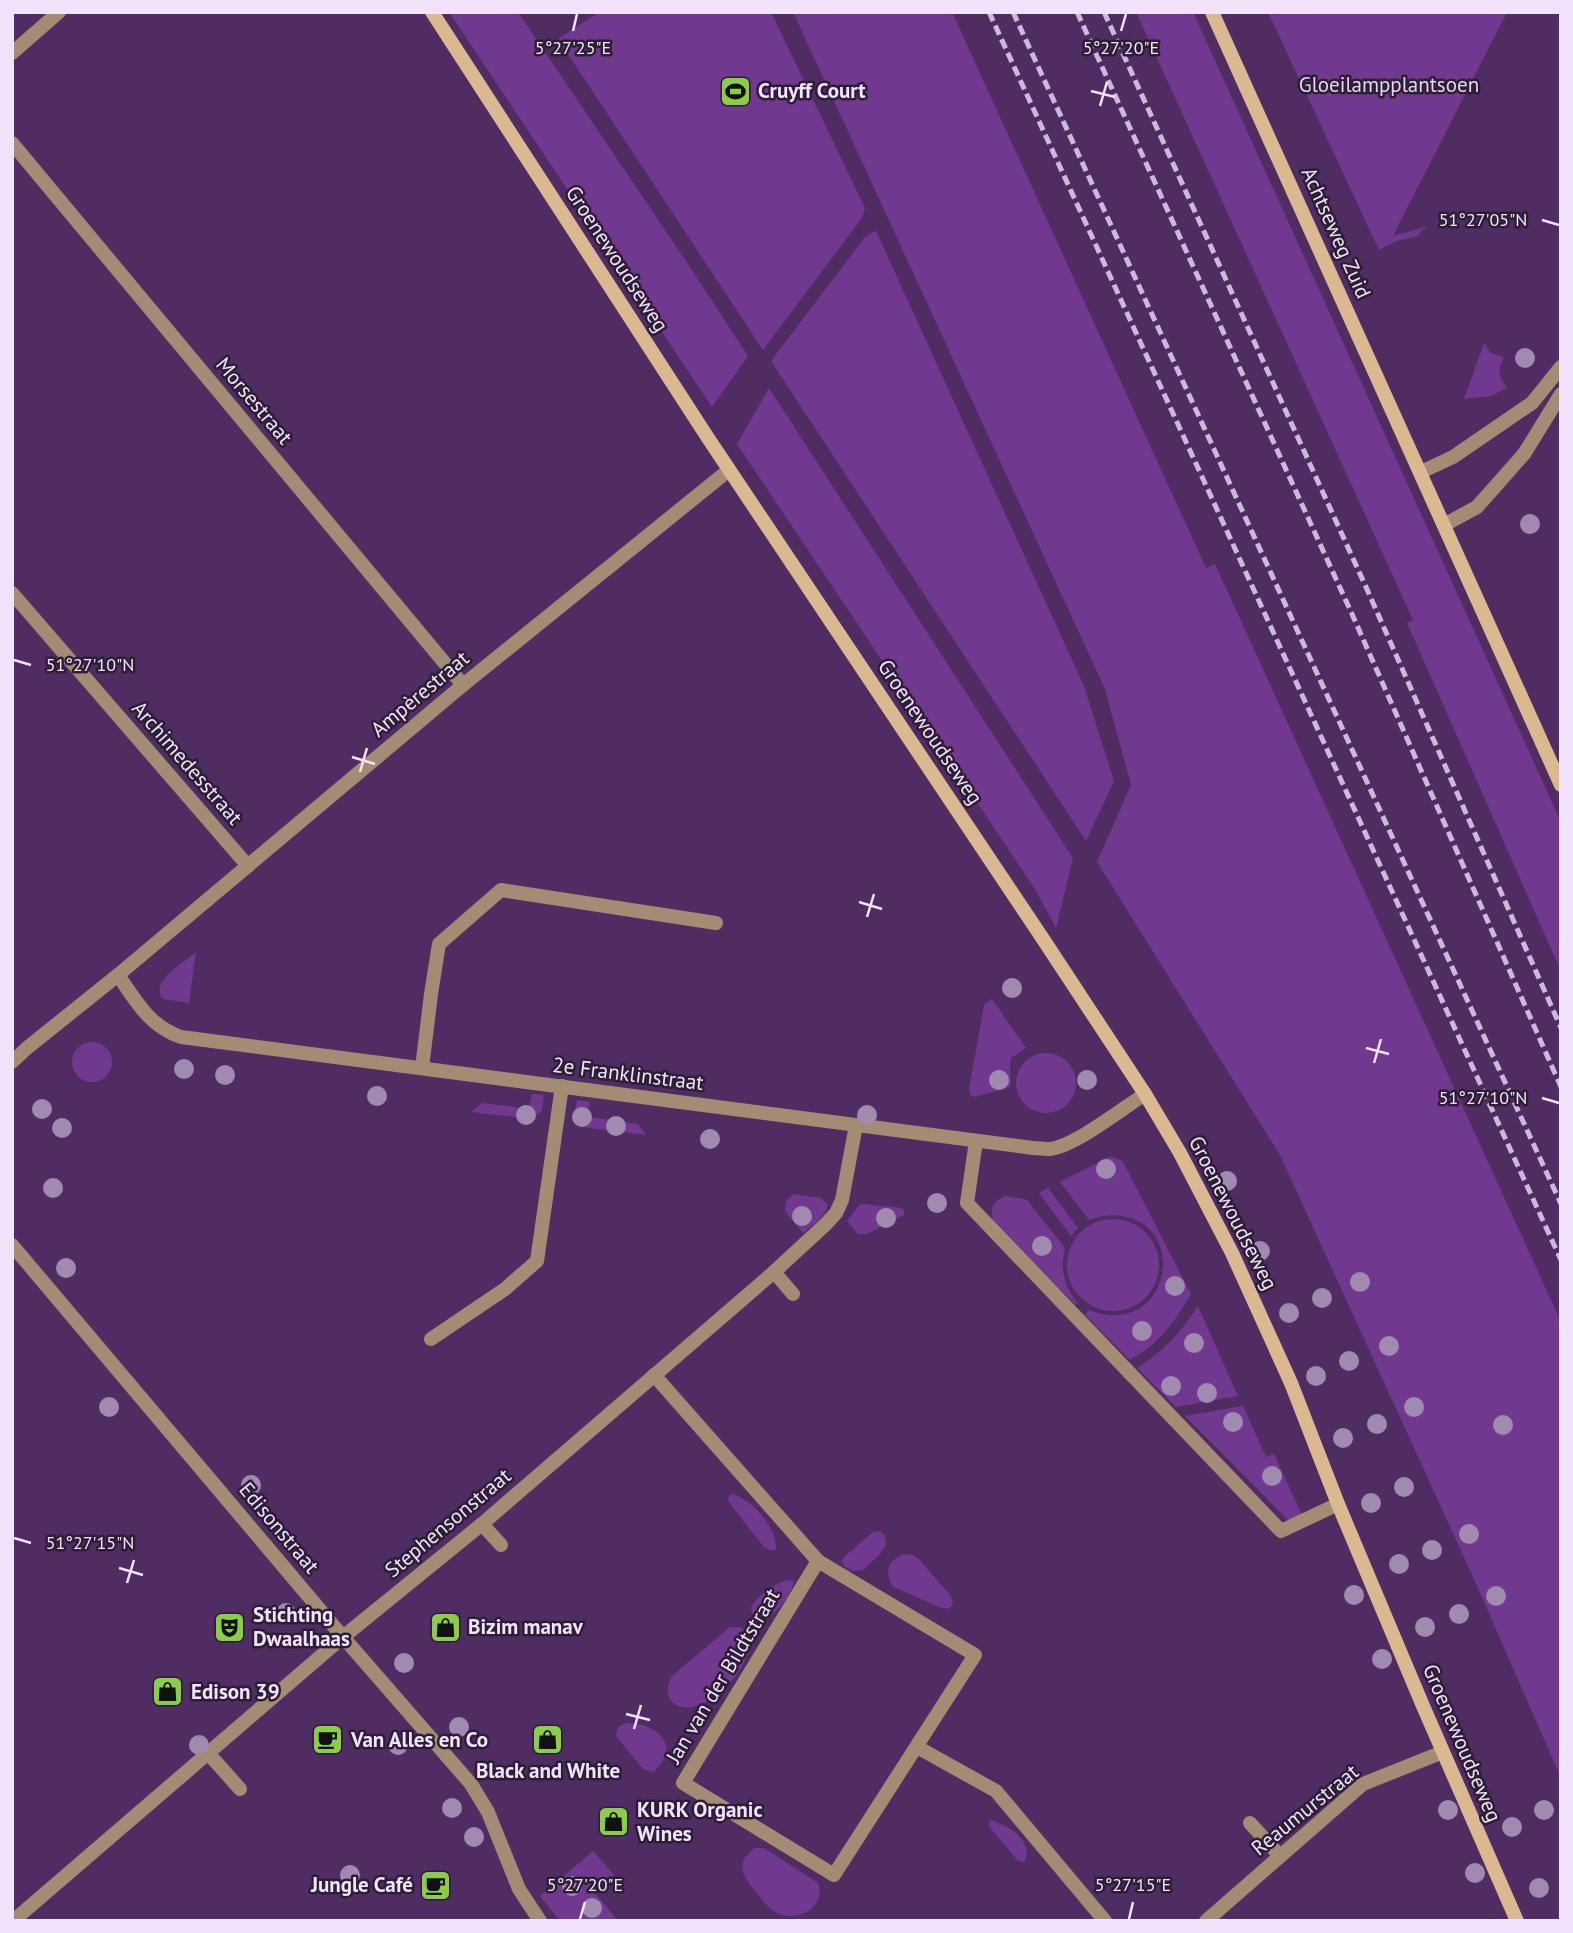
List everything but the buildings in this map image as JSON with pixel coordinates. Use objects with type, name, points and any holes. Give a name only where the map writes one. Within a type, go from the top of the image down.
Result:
[{"type":"street","points":[[12,53],[59,12]]},
{"type":"street","name":"Groenewoudseweg","points":[[432,12],[729,470],[1145,1094],[1180,1153],[1232,1253],[1291,1384],[1338,1504],[1517,1921]]},
{"type":"street","name":"Achtseweg Zuid","points":[[1212,12],[1561,785]]},
{"type":"street","name":"Morsestraat","points":[[12,143],[463,685]]},
{"type":"street","points":[[1421,472],[1453,457],[1532,403],[1561,368]]},
{"type":"street","points":[[1444,525],[1477,507],[1501,481],[1524,454],[1561,394]]},
{"type":"street","name":"Ampèrestraat","points":[[12,1062],[463,685],[729,470]]},
{"type":"street","name":"Archimedesstraat","points":[[12,593],[248,866]]},
{"type":"street","points":[[422,1068],[439,944],[501,890],[716,923]]},
{"type":"street","name":"2e Franklinstraat","points":[[118,975],[145,1013],[167,1032],[181,1037],[976,1141],[1050,1149],[1066,1144],[1094,1128],[1145,1094]]},
{"type":"street","points":[[431,1339],[505,1289],[537,1261],[562,1086]]},
{"type":"street","name":"Stephensonstraat","points":[[13,1921],[344,1637],[482,1524],[826,1224],[836,1213],[846,1188],[856,1125]]},
{"type":"street","points":[[976,1141],[967,1203],[1282,1531],[1338,1504]]},
{"type":"street","name":"Edisonstraat","points":[[12,1245],[471,1784],[488,1812],[519,1889],[540,1921]]},
{"type":"street","points":[[774,1272],[793,1294]]},
{"type":"street","name":"Jan van der Bildtstraat","points":[[654,1375],[818,1561],[975,1655],[834,1875],[683,1783],[818,1561]]},
{"type":"street","points":[[482,1524],[501,1545]]},
{"type":"street","points":[[917,1747],[996,1791],[1105,1921]]},
{"type":"street","name":"Reaumurstraat","points":[[1206,1921],[1363,1784],[1443,1752]]},
{"type":"street","points":[[208,1753],[240,1789]]},
{"type":"street","points":[[1251,1823],[1280,1856]]},
{"type":"green space","points":[[449,12],[518,12],[692,270],[748,356],[712,407]]},
{"type":"green space","points":[[599,12],[771,12],[865,208],[862,218],[763,350],[558,39]]},
{"type":"green space","points":[[793,12],[952,12],[1206,568],[1215,564],[1561,1322],[1561,1778],[1474,1579],[1280,1155],[1097,862],[1131,785],[1105,689]]},
{"type":"green space","points":[[1136,12],[1193,12],[1561,822],[1561,971],[1407,623],[1413,620]]},
{"type":"green space","name":"Gloeilampplantsoen","points":[[1268,12],[1507,12],[1393,236],[1429,226],[1418,236],[1396,241],[1379,250]]},
{"type":"green space","points":[[876,231],[1084,686],[1114,781],[1086,841],[771,361],[865,237]]},
{"type":"green space","points":[[1484,343],[1490,352],[1504,358],[1500,373],[1507,388],[1491,396],[1464,399]]},
{"type":"green space","points":[[769,388],[1073,858],[1056,928],[1035,889],[737,444]]},
{"type":"green space","points":[[196,952],[189,1003],[163,999],[160,986],[164,980]]},
{"type":"green space","points":[[992,999],[1026,1048],[1011,1058],[1010,1087],[975,1097],[970,1095],[969,1089],[984,1005]]},
{"type":"green space","points":[[92,1042],[100,1043],[106,1048],[111,1054],[111,1070],[106,1076],[100,1081],[92,1082],[84,1081],[78,1076],[73,1070],[72,1062],[73,1054],[78,1048],[84,1043]]},
{"type":"green space","points":[[1040,1053],[1052,1053],[1071,1066],[1076,1083],[1074,1095],[1063,1108],[1052,1113],[1040,1113],[1021,1100],[1016,1089],[1016,1077],[1029,1058]]},
{"type":"green space","points":[[532,1094],[544,1095],[542,1111],[531,1119],[471,1112],[482,1103],[529,1109]]},
{"type":"green space","points":[[577,1100],[590,1102],[588,1117],[638,1124],[646,1135],[583,1127],[574,1115]]},
{"type":"green space","points":[[1113,1157],[1124,1164],[1191,1294],[1165,1332],[1150,1347],[1130,1360],[1085,1315],[1089,1310],[1115,1315],[1136,1310],[1151,1298],[1160,1280],[1163,1261],[1158,1242],[1147,1227],[1127,1217],[1108,1216],[1089,1220],[1060,1182]]},
{"type":"green space","points":[[1048,1188],[1078,1228],[1071,1236],[1039,1193]]},
{"type":"green space","points":[[793,1194],[821,1198],[828,1205],[822,1217],[803,1233],[785,1211],[786,1201]]},
{"type":"green space","points":[[1007,1196],[1027,1200],[1065,1248],[1064,1277],[1069,1291],[1078,1303],[1076,1305],[992,1219],[994,1204]]},
{"type":"green space","points":[[859,1205],[901,1208],[904,1215],[867,1234],[858,1234],[847,1221]]},
{"type":"green space","points":[[1113,1219],[1131,1223],[1145,1233],[1155,1247],[1159,1265],[1155,1283],[1145,1297],[1131,1307],[1113,1311],[1095,1307],[1081,1297],[1071,1283],[1067,1265],[1071,1247],[1081,1233],[1095,1223]]},
{"type":"green space","points":[[1198,1306],[1238,1396],[1176,1407],[1137,1368],[1171,1340]]},
{"type":"green space","points":[[1243,1406],[1266,1457],[1274,1454],[1301,1518],[1288,1520],[1185,1416]]},
{"type":"green space","points":[[733,1494],[749,1503],[762,1516],[772,1532],[776,1549],[772,1551],[764,1547],[728,1501]]},
{"type":"green space","points":[[880,1531],[885,1535],[886,1545],[879,1555],[863,1570],[853,1571],[844,1566],[842,1561],[845,1556],[873,1532]]},
{"type":"green space","points":[[903,1554],[919,1559],[951,1596],[953,1604],[949,1609],[892,1586],[889,1567]]},
{"type":"green space","points":[[791,1580],[794,1582],[787,1598],[768,1618],[752,1613],[751,1607],[763,1593]]},
{"type":"green space","points":[[730,1627],[739,1627],[747,1632],[749,1642],[744,1663],[737,1674],[720,1692],[702,1704],[686,1707],[674,1703],[668,1693],[671,1677]]},
{"type":"green space","points":[[626,1723],[648,1727],[662,1738],[666,1745],[662,1762],[653,1772],[643,1769],[616,1736],[618,1727]]},
{"type":"green space","points":[[991,1820],[1012,1830],[1023,1840],[1027,1854],[1025,1862],[1018,1861],[988,1825]]},
{"type":"green space","points":[[755,1848],[764,1848],[818,1883],[820,1892],[814,1906],[793,1916],[785,1916],[768,1907],[748,1882],[743,1870],[744,1859]]},
{"type":"green space","points":[[593,1851],[614,1875],[594,1892],[618,1921],[560,1921],[540,1896]]},
{"type":"railway","points":[[989,12],[1561,1260]]},
{"type":"railway","points":[[1013,12],[1561,1204]]},
{"type":"railway","points":[[1077,12],[1352,614],[1561,1087]]},
{"type":"railway","points":[[1104,12],[1366,587],[1561,1028]]},
{"type":"place","name":"Cruyff Court","points":[[735,91]]},
{"type":"place","name":"Stichting Dwaalhaas","points":[[230,1627]]},
{"type":"place","name":"Bizim manav","points":[[445,1627]]},
{"type":"place","name":"Edison 39","points":[[168,1692]]},
{"type":"place","name":"Black and White","points":[[548,1739]]},
{"type":"place","name":"Van Alles en Co","points":[[328,1740]]},
{"type":"place","name":"KURK Organic Wines","points":[[614,1822]]},
{"type":"place","name":"Jungle Café","points":[[436,1885]]}]
